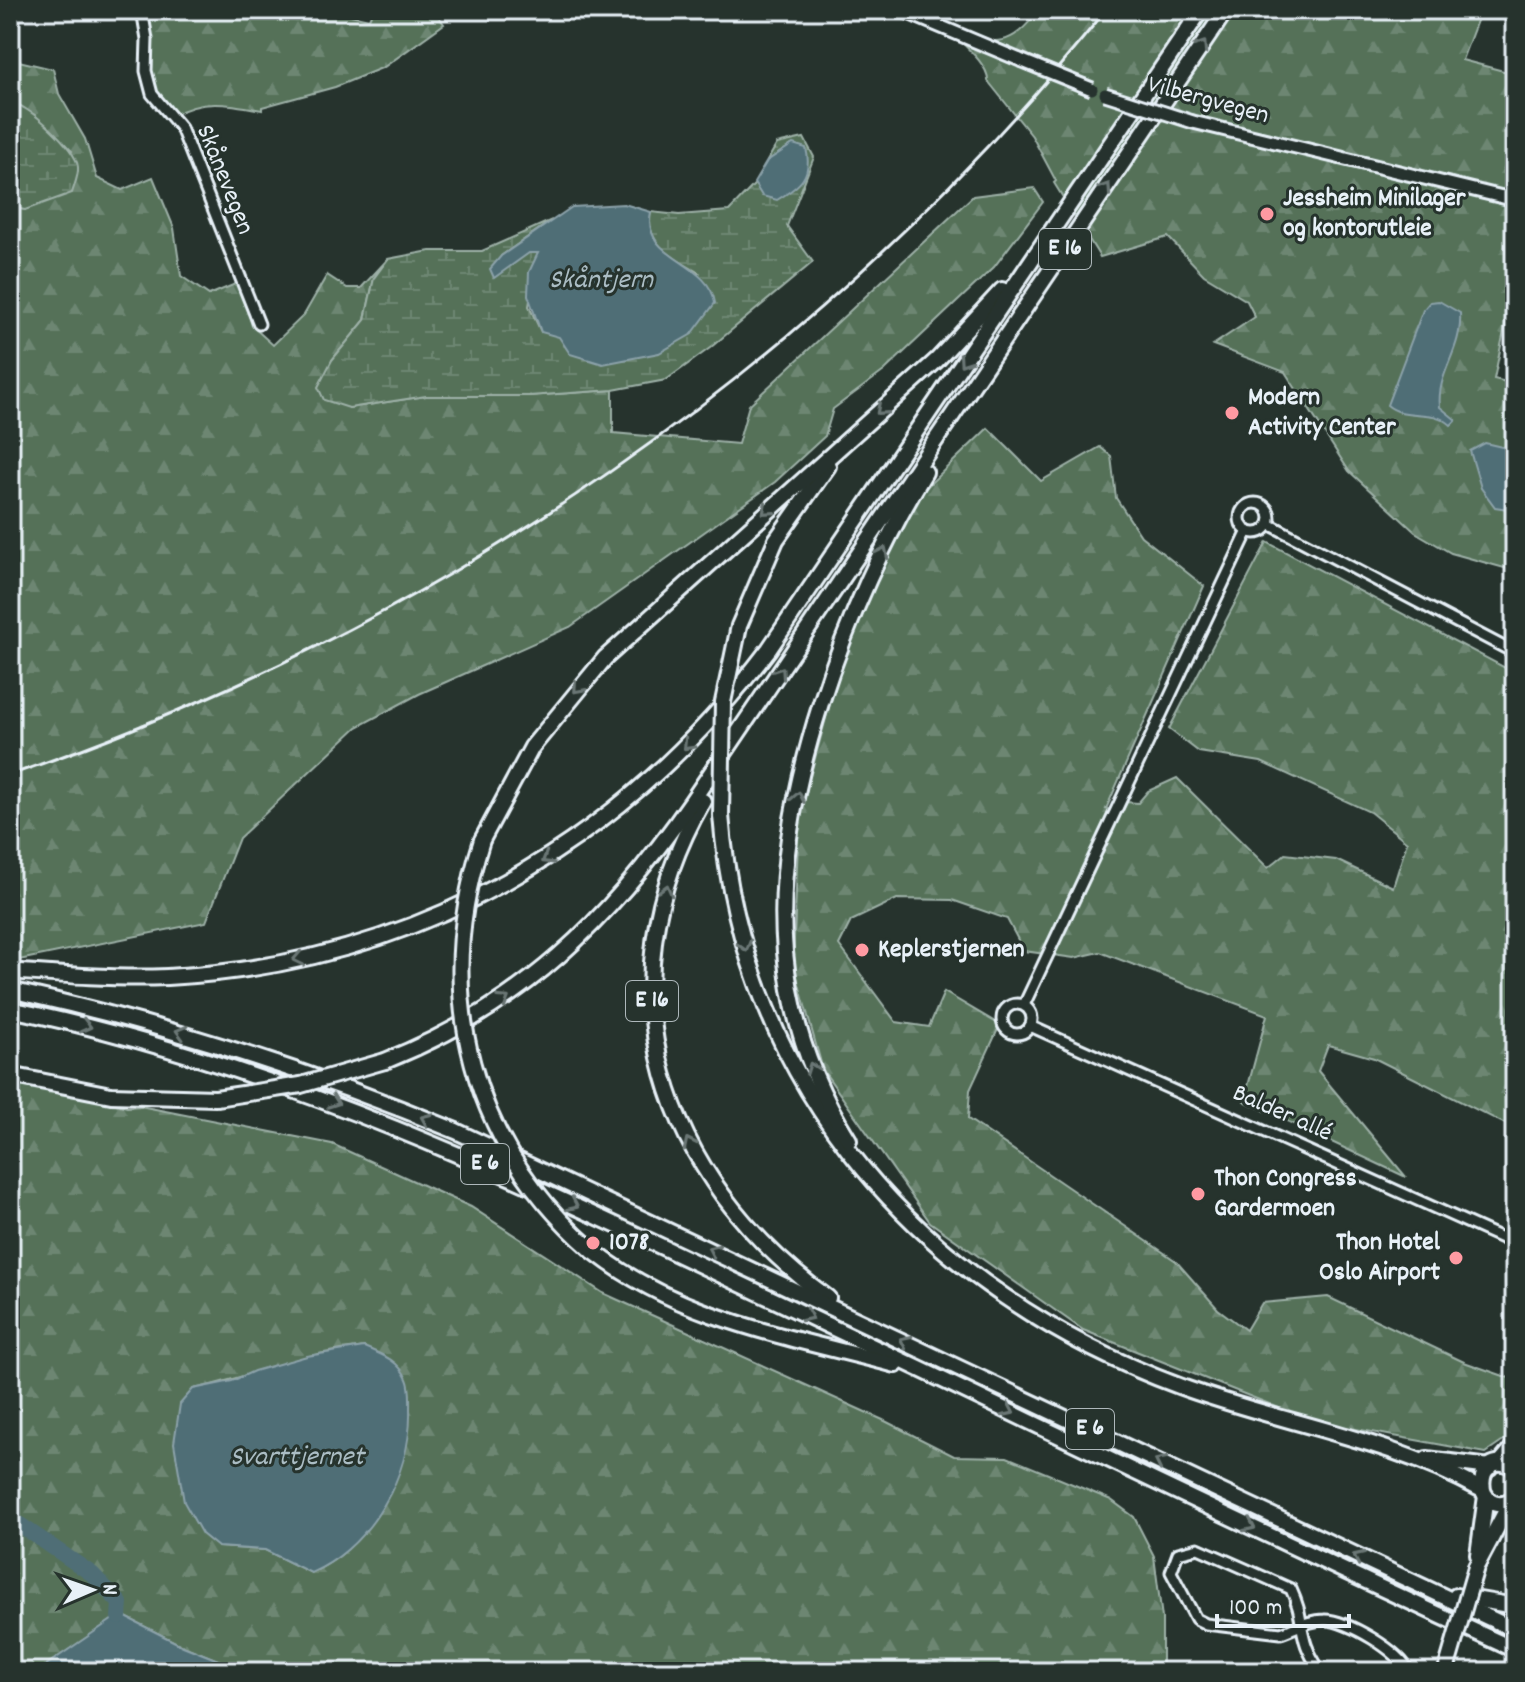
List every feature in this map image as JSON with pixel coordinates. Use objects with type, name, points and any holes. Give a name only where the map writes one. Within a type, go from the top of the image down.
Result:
[{"type":"highway","name":"E 16","points":[[10,971],[85,977],[168,977],[244,969],[310,956],[434,918],[498,887],[577,839],[674,759],[752,671],[1201,10]]},
{"type":"highway","name":"E 16","points":[[10,1075],[111,1095],[216,1098],[301,1085],[385,1061],[475,1018],[511,996],[571,948],[632,884],[736,737],[1226,10]]},
{"type":"highway","name":"E 16","points":[[939,1378],[701,1313],[647,1288],[593,1251],[553,1212],[521,1171],[495,1126],[474,1073],[464,1026],[459,963],[464,908],[482,840],[521,764],[584,681],[643,621],[937,360],[985,310],[1027,256],[1039,250]]},
{"type":"highway","name":"E 16","points":[[915,1226],[854,1148],[814,1072],[796,1019],[787,975],[783,928],[785,874],[806,763],[848,631],[900,516],[981,387],[984,369]]},
{"type":"highway","name":"E 16","points":[[847,440],[776,540],[739,626],[723,702],[721,815],[739,928],[777,1034],[834,1134],[875,1187],[915,1226],[1001,1294],[1109,1358],[1206,1396],[1410,1457],[1484,1493],[1495,1503],[1513,1500]]},
{"type":"highway","name":"E 16","points":[[736,737],[725,764],[693,819],[665,891],[652,978],[659,1057],[682,1129],[726,1203],[775,1255],[860,1319]]},
{"type":"highway","name":"E 6","points":[[10,990],[201,1038],[360,1092],[509,1155],[1515,1630]]},
{"type":"highway","name":"E 6","points":[[10,1009],[195,1056],[361,1112],[518,1179],[1515,1650]]},
{"type":"highway","name":"E 16","points":[[1410,1457],[1515,1468]]},
{"type":"highway","name":"E 16","points":[[1445,1671],[1476,1567],[1484,1493],[1482,1477],[1494,1465]]},
{"type":"highway","name":"E 16","points":[[1476,1567],[1513,1500]]},
{"type":"highway","name":"E 6","points":[[1429,1590],[1515,1606]]},
{"type":"main road","name":"Vilbergvegen","points":[[901,10],[1105,94],[1193,122],[1515,200]]},
{"type":"main road","points":[[1494,1465],[1515,1443]]},
{"type":"street","name":"Skånevegen","points":[[142,10],[147,39],[147,80],[152,94],[181,128],[259,324]]},
{"type":"street","points":[[1253,503],[1269,511],[1269,524],[1262,531],[1248,531],[1242,524],[1241,515],[1245,507],[1253,503]]},
{"type":"street","points":[[1269,524],[1515,653]]},
{"type":"street","points":[[1024,1005],[1248,531]]},
{"type":"street","points":[[1024,1005],[1031,1013],[1030,1026],[1023,1033],[1013,1034],[1002,1024],[1002,1014],[1009,1006],[1024,1005]]},
{"type":"street","name":"Balder allé","points":[[1030,1026],[1515,1244]]},
{"type":"street","points":[[1320,1672],[1308,1651],[1303,1625],[1302,1614],[1291,1589],[1198,1548],[1178,1553],[1171,1564],[1171,1572],[1196,1619],[1206,1624],[1265,1633],[1281,1633],[1303,1625],[1328,1619],[1343,1622],[1399,1657],[1409,1672]]},
{"type":"green space","points":[[141,10],[237,10],[282,16],[285,10],[328,10],[369,19],[373,10],[419,15],[434,10],[444,24],[384,67],[335,87],[262,107],[262,110],[205,105],[172,116],[147,81]]},
{"type":"green space","points":[[1039,10],[1481,10],[1462,60],[1515,74],[1515,279],[1494,379],[1515,384],[1515,571],[1451,553],[1415,532],[1349,471],[1285,372],[1213,345],[1255,317],[1247,301],[1204,275],[1168,237],[1100,257],[1054,183],[1056,181],[1032,136],[988,81],[979,61],[949,30],[978,39],[1000,41],[1018,32]]},
{"type":"green space","points":[[10,59],[53,69],[59,94],[85,139],[97,178],[122,190],[153,177],[174,228],[181,276],[209,295],[240,282],[252,326],[273,345],[304,315],[327,275],[347,288],[361,288],[387,260],[374,278],[365,320],[332,360],[349,408],[426,396],[529,396],[613,390],[613,433],[738,444],[749,405],[973,196],[1034,188],[1043,202],[994,267],[884,371],[833,409],[825,436],[775,482],[570,627],[419,694],[357,727],[239,838],[206,922],[10,961],[10,207],[25,210],[72,151],[35,115],[10,102]]},
{"type":"green space","points":[[10,102],[39,119],[61,139],[76,159],[77,177],[72,193],[25,210],[10,207]]},
{"type":"green space","points":[[804,138],[814,157],[787,226],[813,262],[710,348],[666,380],[613,390],[529,396],[426,396],[349,408],[324,400],[318,387],[332,360],[365,320],[374,278],[388,259],[430,251],[482,251],[552,220],[501,256],[494,277],[529,252],[538,253],[529,306],[541,332],[699,273],[671,256],[657,242],[650,223],[651,212],[679,215],[729,211],[793,144],[767,161],[777,144]]},
{"type":"green space","points":[[988,428],[1041,481],[1100,447],[1111,456],[1116,498],[1141,536],[1204,586],[1106,809],[1123,810],[1126,802],[1138,803],[1148,791],[1177,778],[1268,868],[1285,854],[1336,860],[1393,887],[1407,842],[1370,812],[1261,762],[1199,752],[1169,729],[1267,542],[1515,673],[1515,1129],[1374,1058],[1328,1045],[1318,1071],[1406,1177],[1244,1101],[1267,1015],[1100,952],[1074,958],[1024,951],[1007,919],[952,900],[897,899],[851,921],[839,945],[896,1022],[929,1027],[944,992],[1000,1025],[970,1090],[968,1119],[1176,1261],[1218,1309],[1246,1330],[1262,1303],[1328,1297],[1464,1362],[1515,1380],[1515,1433],[1486,1453],[1312,1421],[1083,1330],[930,1222],[823,1070],[793,963],[799,817],[844,652],[911,502]]},
{"type":"green space","points":[[10,1076],[127,1107],[140,1106],[332,1144],[471,1207],[603,1293],[883,1420],[954,1456],[1007,1457],[1111,1500],[1134,1517],[1154,1556],[1162,1618],[1162,1672],[248,1672],[183,1646],[126,1617],[116,1618],[36,1672],[10,1672]],"holes":[[[365,1347],[399,1470],[374,1517],[354,1543],[311,1573],[265,1550],[218,1547],[193,1389],[310,1356]]]},
{"type":"water","points":[[793,144],[806,148],[808,166],[803,179],[777,200],[762,196],[754,183],[767,161]]},
{"type":"water","name":"Skåntjern","points":[[624,204],[651,212],[651,228],[656,240],[665,251],[701,277],[715,303],[692,334],[659,353],[603,364],[570,354],[559,337],[541,332],[528,295],[529,272],[538,253],[529,253],[494,278],[490,269],[501,256],[572,207]]},
{"type":"water","points":[[1439,301],[1460,313],[1458,339],[1440,395],[1440,407],[1456,420],[1451,425],[1435,417],[1394,410],[1387,405],[1423,310],[1430,302]]},
{"type":"water","points":[[1485,443],[1515,450],[1515,510],[1495,507],[1481,488],[1470,451]]},
{"type":"water","name":"Svarttjernet","points":[[364,1347],[399,1367],[407,1379],[410,1394],[409,1434],[404,1458],[384,1505],[369,1526],[333,1561],[311,1573],[265,1550],[218,1547],[202,1534],[184,1502],[174,1443],[180,1404],[193,1389],[232,1381],[254,1371],[307,1356]]},
{"type":"water","points":[[116,1617],[126,1617],[183,1646],[248,1672],[36,1672]]},
{"type":"waterway","points":[[10,1518],[92,1574],[120,1603],[119,1617]]},
{"type":"railway","points":[[10,775],[169,714],[323,643],[471,562],[612,470],[747,369],[875,258],[995,139],[1106,10]]},
{"type":"place","name":"Jessheim Minilager og kontorutleie","points":[[1267,214]]},
{"type":"place","name":"Modern Activity Center","points":[[1232,413]]},
{"type":"place","name":"Keplerstjernen","points":[[862,950]]},
{"type":"place","name":"Thon Congress Gardermoen","points":[[1198,1194]]},
{"type":"place","name":"1078","points":[[593,1243]]},
{"type":"place","name":"Thon Hotel Oslo Airport","points":[[1456,1258]]}]
